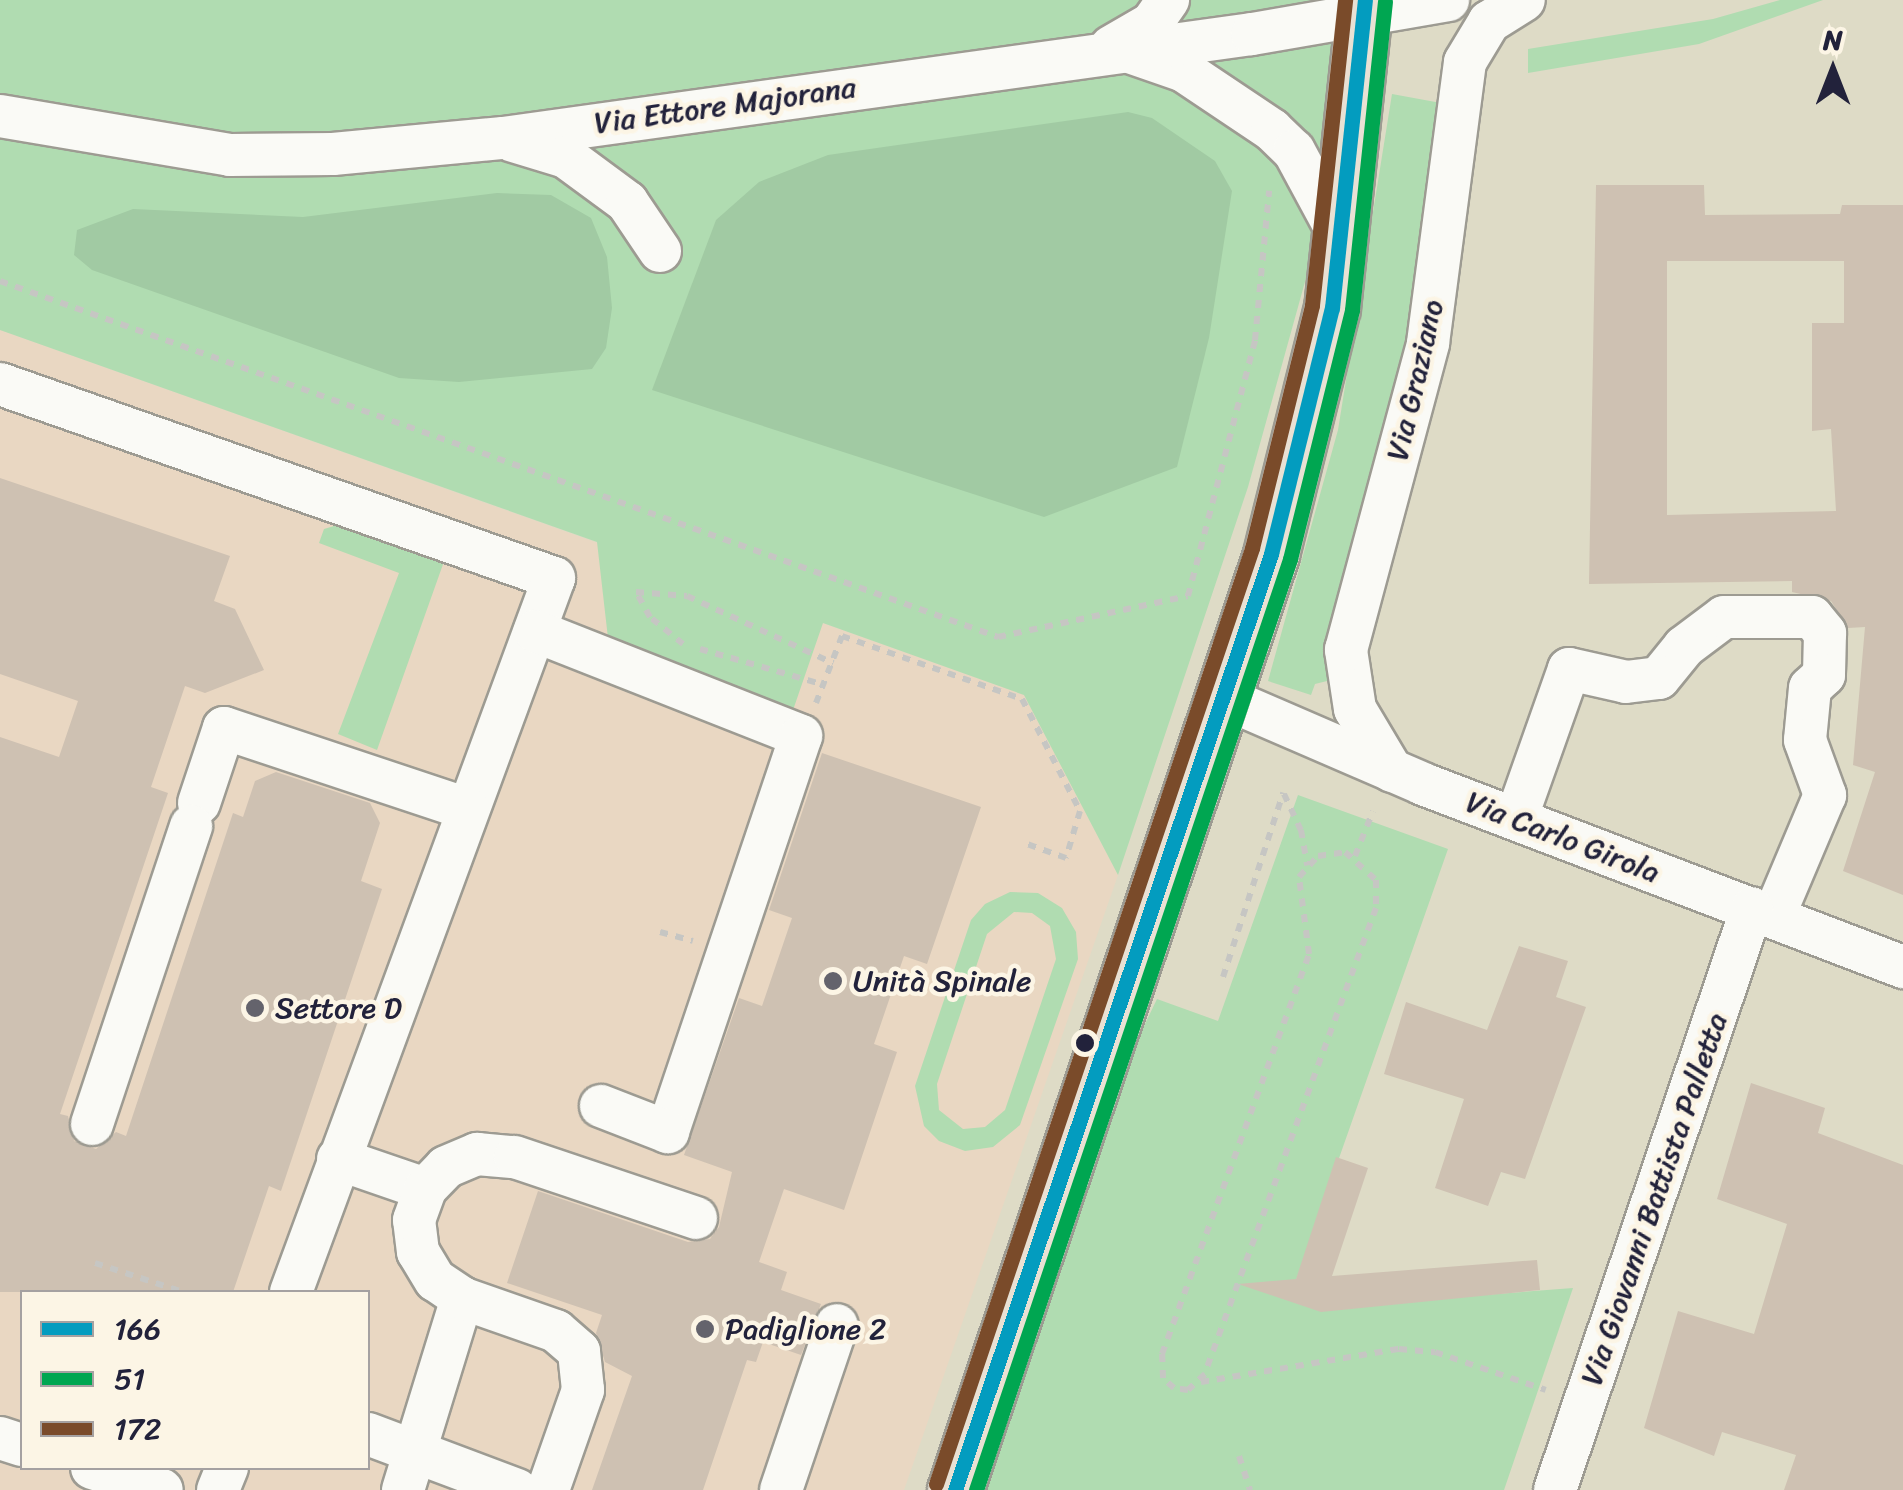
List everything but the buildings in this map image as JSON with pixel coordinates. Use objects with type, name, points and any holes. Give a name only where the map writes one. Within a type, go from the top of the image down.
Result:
[{"type":"main road","points":[[954,1490],[1226,700],[1296,456],[1342,240],[1364,6]]},
{"type":"street","points":[[1106,50],[1152,23],[1168,0]]},
{"type":"street","name":"Via Ettore Majorana","points":[[0,116],[230,156],[333,154],[503,138],[1106,50],[1252,34],[1364,6],[1448,0]]},
{"type":"street","name":"Via Graziano","points":[[1392,771],[1355,709],[1346,650],[1428,343],[1465,62],[1490,22],[1524,0]]},
{"type":"street","points":[[1106,50],[1184,71],[1272,130],[1310,176],[1342,240]]},
{"type":"street","points":[[503,138],[566,157],[627,202],[660,251]]},
{"type":"street","points":[[0,384],[554,578],[293,1290]]},
{"type":"street","name":"Via Giovanni Battista Palletta","points":[[1516,819],[1569,669],[1626,682],[1659,678],[1684,647],[1724,617],[1812,617],[1825,633],[1824,675],[1810,688],[1805,740],[1825,795],[1763,912],[1555,1490]]},
{"type":"street","points":[[535,630],[801,736],[668,1132],[601,1106]]},
{"type":"street","name":"Via Carlo Girola","points":[[1226,700],[1392,771],[1903,967]]},
{"type":"street","points":[[92,1124],[224,728],[468,809]]},
{"type":"street","points":[[548,1490],[583,1390],[578,1351],[556,1331],[462,1298],[435,1280],[418,1252],[414,1220],[424,1189],[446,1166],[477,1154],[515,1157],[696,1218]]},
{"type":"street","points":[[338,1159],[424,1189]]},
{"type":"street","points":[[410,1470],[462,1298]]},
{"type":"street","points":[[781,1490],[837,1325]]},
{"type":"street","points":[[370,1436],[410,1470],[517,1490]]},
{"type":"street","points":[[98,1470],[162,1490]]},
{"type":"path","points":[[0,281],[998,636],[1188,596],[1255,340],[1269,179]]},
{"type":"path","points":[[825,685],[685,645],[650,617],[636,592],[688,596],[832,663]]},
{"type":"path","points":[[801,736],[842,636],[1022,700],[1080,810],[1066,858],[1027,844]]},
{"type":"path","points":[[1223,977],[1283,793],[1302,830],[1306,866],[1296,890],[1309,954],[1160,1362],[1163,1378],[1174,1388],[1188,1390],[1201,1382],[1399,1348],[1434,1352],[1546,1390]]},
{"type":"path","points":[[1355,856],[1373,810]]},
{"type":"path","points":[[1201,1382],[1376,908],[1376,880],[1355,856],[1331,852],[1306,866]]},
{"type":"path","points":[[95,1262],[176,1290]]},
{"type":"path","points":[[1239,1456],[1250,1490]]},
{"type":"shaded area","points":[[0,330],[1024,695],[1118,875],[904,1490],[0,1490]]},
{"type":"green space","points":[[0,0],[1336,0],[1308,271],[1248,487],[1118,875],[1024,695],[823,623],[792,713],[609,647],[597,542],[0,330]]},
{"type":"green space","points":[[1780,0],[1823,0],[1699,44],[1528,73],[1528,49],[1713,19]]},
{"type":"green space","points":[[1392,94],[1441,103],[1409,338],[1331,680],[1315,684],[1311,695],[1268,681],[1338,430]]},
{"type":"green space","points":[[1128,112],[1152,118],[1215,161],[1232,191],[1209,338],[1177,467],[1044,517],[652,390],[716,220],[759,182],[828,155]]},
{"type":"green space","points":[[497,193],[551,195],[591,218],[607,257],[612,308],[606,348],[592,369],[459,382],[399,378],[92,270],[74,255],[77,230],[133,209],[303,217]]},
{"type":"green space","points":[[344,523],[447,553],[377,750],[338,734],[399,573],[319,543],[324,529]]},
{"type":"green space","points":[[1298,795],[1448,849],[1289,1300],[1366,1304],[1573,1288],[1504,1490],[981,1490],[1130,1055],[1157,999],[1218,1021]]},
{"type":"green space","points":[[1010,892],[1038,893],[1062,908],[1076,932],[1078,959],[1020,1125],[993,1147],[965,1151],[939,1141],[924,1126],[915,1086],[971,920],[985,904]],"holes":[[[1014,912],[1032,913],[1050,926],[1056,959],[1005,1110],[985,1127],[963,1129],[939,1110],[937,1084],[987,934]]]},
{"type":"transit line","name":"172","points":[[936,1484],[1252,548],[1312,305],[1345,0]]},
{"type":"transit line","name":"166","points":[[955,1490],[1271,554],[1332,308],[1365,0]]},
{"type":"transit line","name":"51","points":[[976,1490],[1290,559],[1352,310],[1385,2]]},
{"type":"place","name":"Unità Spinale","points":[[833,981]]},
{"type":"place","name":"Settore D","points":[[255,1008]]},
{"type":"place","name":"Padiglione 2","points":[[705,1329]]}]
